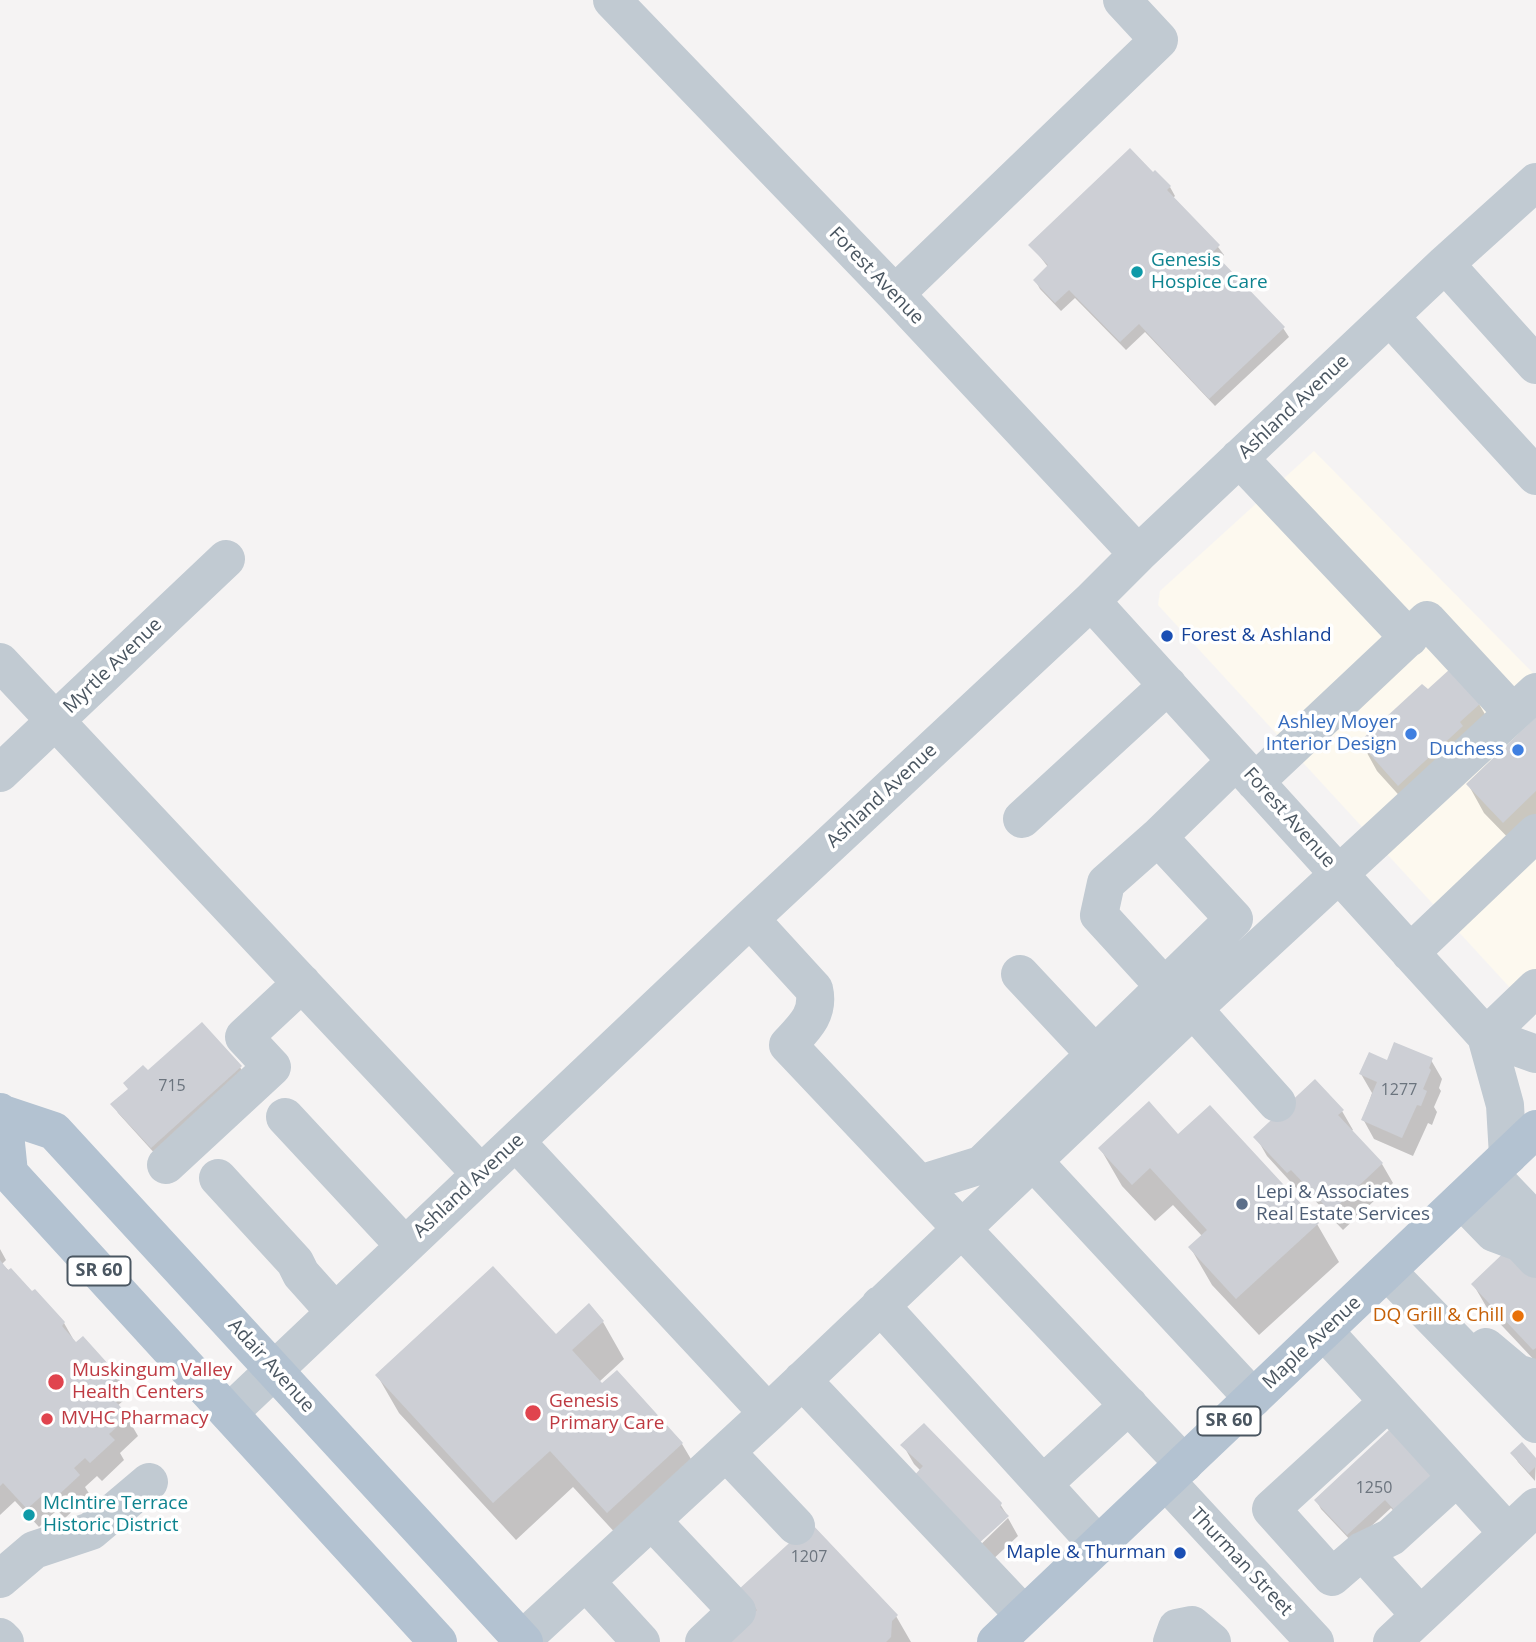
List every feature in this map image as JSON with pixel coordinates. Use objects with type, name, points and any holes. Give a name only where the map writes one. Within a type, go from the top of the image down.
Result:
[{"type":"main road","name":"Adair Avenue","points":[[434,1641],[9,1173],[1,1114],[54,1131],[523,1641]]},
{"type":"main road","name":"Maple Avenue","points":[[1005,1634],[1536,1129]]},
{"type":"street","points":[[895,294],[1159,40],[1122,0]]},
{"type":"street","name":"Forest Avenue","points":[[633,7],[895,294],[1138,554]]},
{"type":"street","name":"Ashland Avenue","points":[[229,1413],[750,919],[1091,601],[1239,458],[1536,182]]},
{"type":"street","points":[[1445,264],[1536,365]]},
{"type":"street","points":[[1390,317],[1536,476]]},
{"type":"street","points":[[1239,458],[1409,638]]},
{"type":"street","name":"Myrtle Avenue","points":[[0,773],[226,559]]},
{"type":"street","name":"Forest Avenue","points":[[1091,601],[1486,1036],[1505,1105],[1499,1165]]},
{"type":"street","points":[[920,1184],[981,1165],[1095,1054],[1179,998],[1339,874],[1525,703],[1427,620],[1409,638],[1246,771],[1157,837],[1106,883],[1098,915],[1179,998],[1277,1103]]},
{"type":"street","points":[[0,662],[481,1174]]},
{"type":"street","points":[[1023,818],[1168,685]]},
{"type":"street","points":[[1410,953],[1536,833]]},
{"type":"street","points":[[523,1641],[1034,1160],[1179,998],[1234,919],[1157,837]]},
{"type":"street","name":"Thurman Street","points":[[750,919],[814,989],[817,1000],[809,1023],[788,1045],[1129,1405],[1175,1472],[1261,1583],[1315,1642]]},
{"type":"street","points":[[1020,974],[1095,1054]]},
{"type":"street","points":[[166,1165],[272,1067],[244,1037],[302,983]]},
{"type":"street","points":[[1486,1036],[1536,988]]},
{"type":"street","name":"Forest Avenue","points":[[1486,1036],[1536,1054]]},
{"type":"street","points":[[285,1117],[405,1246]]},
{"type":"street","points":[[516,1142],[768,1413]]},
{"type":"street","points":[[1034,1160],[1253,1398]]},
{"type":"street","points":[[1499,1165],[1536,1222]]},
{"type":"street","points":[[218,1178],[295,1262],[301,1274],[335,1312]]},
{"type":"street","points":[[1462,1200],[1494,1233],[1521,1243],[1536,1259]]},
{"type":"street","points":[[1387,1271],[1536,1424]]},
{"type":"street","points":[[880,1305],[1098,1545]]},
{"type":"street","points":[[1324,1331],[1508,1533]]},
{"type":"street","points":[[1454,1340],[1487,1348],[1517,1373],[1536,1379]]},
{"type":"street","points":[[802,1380],[1005,1634]]},
{"type":"street","points":[[1388,1402],[1271,1509],[1332,1577],[1362,1551],[1391,1537],[1457,1477]]},
{"type":"street","points":[[1043,1484],[1129,1405]]},
{"type":"street","points":[[726,1452],[796,1526]]},
{"type":"street","points":[[0,1579],[34,1550],[91,1531],[149,1482]]},
{"type":"street","points":[[1392,1642],[1536,1507]]},
{"type":"street","points":[[652,1521],[737,1611],[704,1642]]},
{"type":"street","points":[[1261,1583],[1303,1545]]},
{"type":"street","points":[[1362,1551],[1420,1615]]},
{"type":"street","points":[[586,1582],[641,1642]]},
{"type":"street","points":[[1172,1642],[1177,1628],[1192,1625],[1212,1642]]},
{"type":"street","points":[[0,1637],[5,1642]]},
{"type":"shaded area","points":[[1314,451],[1536,676],[1536,1016],[1158,605],[1160,591]]},
{"type":"building","name":"Genesis Hospice Care","points":[[1130,148],[1171,186],[1167,190],[1220,245],[1213,252],[1285,327],[1209,399],[1139,324],[1120,342],[1069,290],[1055,303],[1033,280],[1048,265],[1028,245]]},
{"type":"building","name":"Ashley Moyer Interior Design","points":[[1450,669],[1481,703],[1460,722],[1463,726],[1398,786],[1359,742],[1422,684],[1428,689]]},
{"type":"building","name":"Duchess","points":[[1536,717],[1536,791],[1503,823],[1466,784]]},
{"type":"building","points":[[202,1022],[242,1066],[151,1148],[110,1104],[128,1089],[123,1083],[143,1065],[148,1070]]},
{"type":"building","points":[[1394,1042],[1433,1058],[1423,1089],[1427,1091],[1421,1106],[1417,1105],[1402,1138],[1361,1120],[1377,1082],[1359,1074],[1369,1052],[1387,1060]]},
{"type":"building","points":[[1315,1079],[1344,1110],[1338,1115],[1383,1163],[1331,1212],[1291,1170],[1287,1173],[1253,1137]]},
{"type":"building","name":"Lepi & Associates Real Estate Services","points":[[1149,1101],[1178,1134],[1210,1105],[1319,1223],[1236,1299],[1188,1247],[1207,1230],[1150,1168],[1132,1185],[1098,1148]]},
{"type":"building","name":"DQ Grill & Chill","points":[[1514,1243],[1536,1267],[1536,1348],[1533,1350],[1471,1284]]},
{"type":"building","name":"Muskingum Valley Health Centers","points":[[0,1260],[32,1291],[35,1289],[65,1322],[62,1326],[76,1342],[83,1336],[119,1376],[104,1389],[129,1416],[109,1434],[115,1440],[90,1463],[85,1458],[74,1468],[80,1475],[53,1500],[46,1492],[27,1509],[3,1483],[0,1486]]},
{"type":"building","name":"Genesis Primary Care","points":[[493,1266],[556,1334],[589,1303],[604,1321],[572,1350],[602,1383],[617,1370],[683,1443],[607,1513],[550,1451],[493,1503],[375,1375]]},
{"type":"building","points":[[924,1423],[1002,1503],[1000,1507],[1009,1516],[977,1545],[910,1480],[923,1466],[900,1445]]},
{"type":"building","points":[[1390,1429],[1434,1476],[1396,1512],[1385,1500],[1347,1535],[1314,1500]]},
{"type":"building","points":[[1522,1442],[1536,1458],[1536,1466],[1529,1473],[1510,1453]]},
{"type":"building","points":[[811,1523],[898,1615],[892,1621],[891,1637],[886,1642],[723,1642],[757,1610],[738,1590]]},
{"type":"place","name":"Genesis Hospice Care","points":[[1137,272]]},
{"type":"place","name":"Forest & Ashland","points":[[1167,636]]},
{"type":"place","name":"Ashley Moyer Interior Design","points":[[1411,734]]},
{"type":"place","name":"Duchess","points":[[1518,750]]},
{"type":"place","name":"Lepi & Associates Real Estate Services","points":[[1242,1204]]},
{"type":"place","name":"DQ Grill & Chill","points":[[1518,1316]]},
{"type":"place","name":"Muskingum Valley Health Centers","points":[[56,1382]]},
{"type":"place","name":"Genesis Primary Care","points":[[533,1413]]},
{"type":"place","name":"MVHC Pharmacy","points":[[47,1419]]},
{"type":"place","name":"McIntire Terrace Historic District","points":[[29,1515]]},
{"type":"place","name":"Maple & Thurman","points":[[1180,1553]]}]
